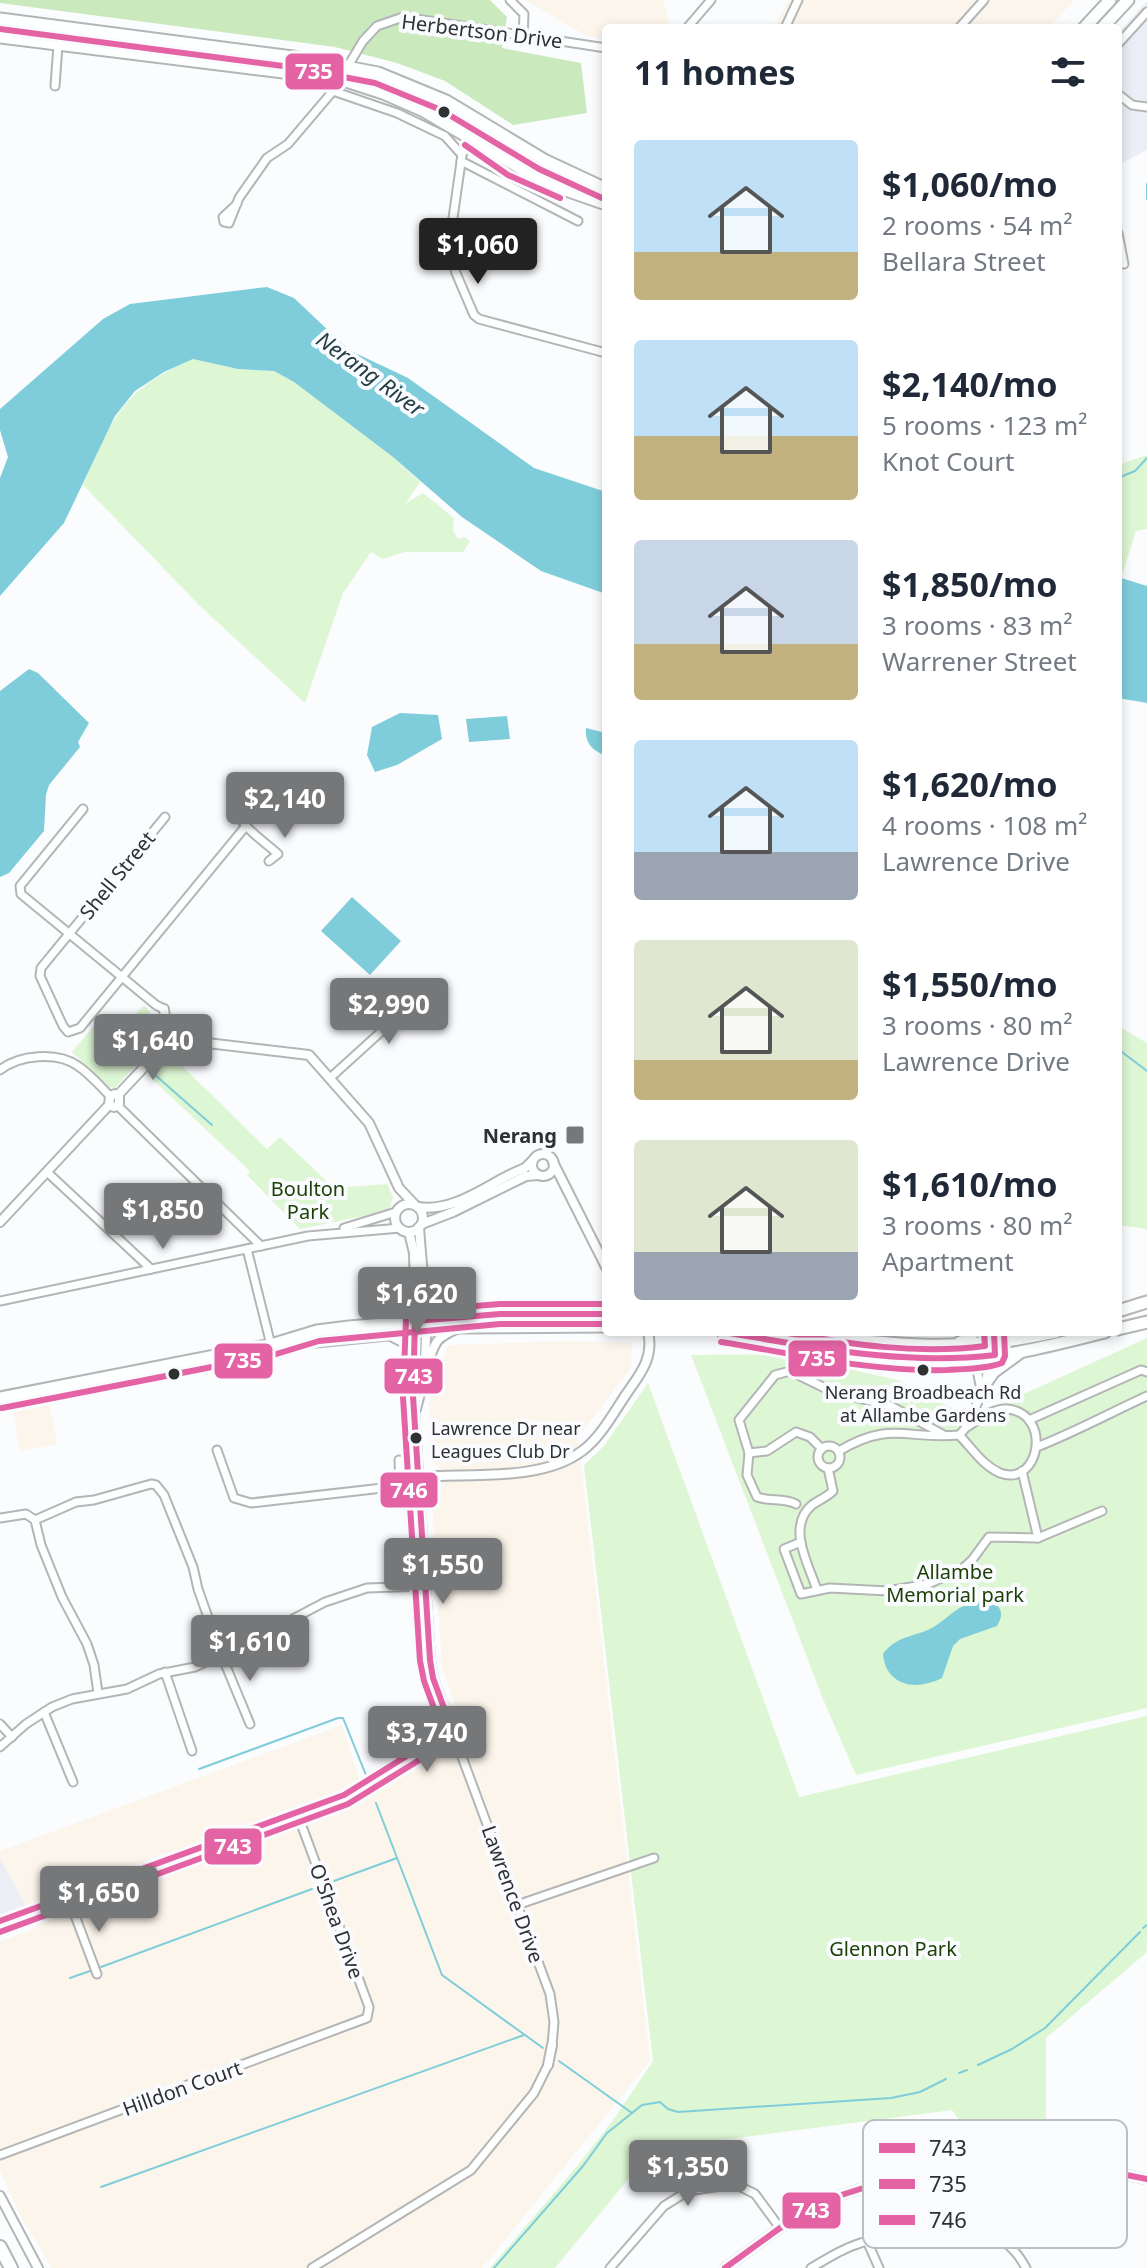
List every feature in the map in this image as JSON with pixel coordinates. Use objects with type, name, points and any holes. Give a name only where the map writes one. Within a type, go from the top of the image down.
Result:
[{"type":"highway","points":[[0,2247],[11,2268]]},
{"type":"main road","points":[[1088,24],[1110,0]]},
{"type":"main road","points":[[1106,24],[1128,0]]},
{"type":"main road","points":[[0,19],[350,66],[391,77],[446,101],[544,160],[602,187]]},
{"type":"main road","points":[[0,37],[340,79],[383,93],[469,136],[513,166],[546,183],[602,203]]},
{"type":"main road","points":[[1122,1310],[1147,1302]]},
{"type":"main road","points":[[271,1345],[317,1331],[420,1325],[500,1314],[602,1314]]},
{"type":"main road","points":[[1122,1328],[1147,1322]]},
{"type":"main road","points":[[0,1398],[271,1345],[387,1334],[420,1325],[602,1326]]},
{"type":"main road","points":[[747,1336],[868,1356],[918,1360],[963,1359],[991,1344],[1039,1336]]},
{"type":"main road","points":[[830,1336],[894,1345],[991,1344],[1036,1348],[1088,1336]]},
{"type":"street","points":[[510,0],[524,14],[523,36]]},
{"type":"street","points":[[690,24],[711,0]]},
{"type":"street","points":[[787,24],[798,0]]},
{"type":"street","points":[[963,24],[984,0]]},
{"type":"street","points":[[1122,40],[1147,12]]},
{"type":"street","name":"Herbertson Drive","points":[[237,204],[267,158],[288,144],[333,91],[370,32],[394,19],[403,17],[602,47]]},
{"type":"street","points":[[55,86],[58,45]]},
{"type":"street","points":[[333,91],[397,113],[445,136],[461,158],[578,221]]},
{"type":"street","points":[[1122,97],[1132,105],[1147,107]]},
{"type":"street","points":[[469,136],[461,158],[449,246],[456,273],[474,315],[479,319],[602,352]]},
{"type":"street","points":[[1122,254],[1124,264]]},
{"type":"street","points":[[83,809],[20,886],[21,894],[164,1009],[168,1043]]},
{"type":"street","name":"Shell Street","points":[[122,977],[80,1028],[72,1033],[65,1030],[40,976],[41,968],[165,817]]},
{"type":"street","points":[[240,817],[245,827],[253,830],[278,854],[269,861]]},
{"type":"street","points":[[122,977],[245,827]]},
{"type":"street","points":[[330,1078],[383,1030],[432,996]]},
{"type":"street","points":[[0,1222],[168,1043],[195,1040],[309,1055],[369,1123],[399,1188],[423,1214],[420,1325]]},
{"type":"street","points":[[0,1070],[28,1058],[65,1059],[78,1065],[261,1246]]},
{"type":"street","points":[[0,1301],[331,1232],[398,1210],[407,1204],[431,1209],[451,1205],[527,1167],[544,1155],[553,1162],[602,1259]]},
{"type":"street","points":[[533,1160],[533,1169],[555,1180],[566,1191]]},
{"type":"street","points":[[409,1232],[528,1175],[552,1171],[553,1162]]},
{"type":"street","points":[[47,1172],[151,1269]]},
{"type":"street","points":[[488,1186],[508,1184]]},
{"type":"street","points":[[399,1188],[396,1220],[400,1228]]},
{"type":"street","points":[[331,1232],[400,1228],[409,1232]]},
{"type":"street","points":[[409,1232],[414,1253],[420,1325]]},
{"type":"street","points":[[247,1249],[271,1345]]},
{"type":"street","name":"Lawrence Drive","points":[[312,2268],[471,2170],[534,2093],[548,2065],[552,2045],[554,2022],[550,1994],[431,1670],[415,1414],[420,1368],[420,1325]]},
{"type":"street","points":[[387,1334],[404,1343],[420,1368],[440,1337],[460,1327]]},
{"type":"street","points":[[419,1477],[539,1470],[564,1463],[584,1450],[610,1419],[649,1360],[648,1336]]},
{"type":"street","points":[[894,1345],[962,1340],[970,1336]]},
{"type":"street","points":[[1010,1336],[1017,1341]]},
{"type":"street","points":[[991,1344],[993,1376]]},
{"type":"street","points":[[967,1427],[989,1365],[991,1344]]},
{"type":"street","points":[[979,1395],[993,1376],[1017,1356],[1036,1348]]},
{"type":"street","points":[[963,1359],[979,1373],[979,1395]]},
{"type":"street","points":[[1029,1420],[1141,1370],[1147,1372]]},
{"type":"street","points":[[796,1504],[788,1500],[757,1497],[747,1475],[749,1453],[739,1420],[775,1375],[790,1371],[833,1392],[891,1406],[944,1435]]},
{"type":"street","points":[[1037,1447],[1147,1396]]},
{"type":"street","points":[[839,1451],[870,1435],[890,1432],[959,1435],[982,1417],[1007,1409],[1029,1420],[1035,1431],[1037,1447],[1031,1464],[1011,1475],[1000,1473],[975,1455],[959,1435]]},
{"type":"street","points":[[749,1453],[767,1451],[796,1432],[810,1437],[822,1449]]},
{"type":"street","points":[[822,1449],[832,1446],[839,1451]]},
{"type":"street","points":[[817,1590],[799,1527],[808,1509],[833,1491],[828,1468],[819,1462],[822,1449]]},
{"type":"street","points":[[217,1450],[234,1498],[251,1503],[400,1486],[399,1460]]},
{"type":"street","points":[[828,1468],[839,1463],[839,1451]]},
{"type":"street","points":[[1022,1471],[1038,1538]]},
{"type":"street","points":[[35,1520],[76,1502],[156,1485],[164,1495],[193,1567],[221,1654],[250,1724]]},
{"type":"street","points":[[801,1542],[785,1548],[801,1594],[830,1588],[909,1589],[962,1569],[989,1537],[1038,1538],[1102,1511]]},
{"type":"street","points":[[0,1518],[26,1514],[35,1520],[41,1545],[62,1597],[89,1648],[98,1693]]},
{"type":"street","points":[[0,1747],[44,1712],[72,1699],[127,1689],[165,1672],[195,1667],[250,1636],[287,1622],[325,1602],[367,1588],[425,1586]]},
{"type":"street","points":[[165,1672],[192,1751]]},
{"type":"street","points":[[44,1712],[73,1782]]},
{"type":"street","points":[[0,1724],[12,1737]]},
{"type":"street","points":[[0,1932],[364,1796],[455,1738]]},
{"type":"street","name":"O'Shea Drive","points":[[300,1821],[369,2007],[364,2020]]},
{"type":"street","points":[[517,1905],[650,1858]]},
{"type":"street","points":[[71,1905],[97,1974]]},
{"type":"street","name":"Hilldon Court","points":[[0,2155],[364,2020]]},
{"type":"street","points":[[1127,2175],[1147,2179]]},
{"type":"street","points":[[610,2268],[664,2206],[688,2191],[739,2186],[755,2194],[780,2228]]},
{"type":"street","points":[[725,2268],[780,2228],[838,2196],[863,2188]]},
{"type":"street","points":[[0,2196],[38,2268]]},
{"type":"street","points":[[811,2268],[863,2242]]},
{"type":"street","points":[[870,2248],[879,2268]]},
{"type":"street","points":[[1011,2248],[1026,2268]]},
{"type":"shaded area","points":[[525,0],[663,0],[669,24],[602,24],[602,39],[585,35]]},
{"type":"shaded area","points":[[789,0],[1074,0],[1053,24],[775,24]]},
{"type":"shaded area","points":[[1147,1],[1147,150],[1122,163],[1122,29]]},
{"type":"shaded area","points":[[567,1341],[632,1343],[630,1369],[578,1438],[650,2061],[482,2268],[52,2268],[20,2214],[0,2171],[0,1942],[38,1927],[0,1858],[0,1851],[342,1725],[359,1778],[459,1717],[442,1668],[432,1498],[436,1489],[442,1486],[440,1466],[431,1462],[429,1402],[448,1345]]},
{"type":"shaded area","points":[[50,1405],[57,1444],[20,1451],[13,1412]]},
{"type":"shaded area","points":[[0,1858],[28,1909],[0,1919]]},
{"type":"green space","points":[[0,0],[490,0],[507,17],[502,48],[581,63],[587,113],[513,125],[445,81],[397,63],[335,47],[0,3]]},
{"type":"green space","points":[[193,359],[238,369],[274,371],[294,382],[393,457],[420,482],[405,504],[423,493],[454,518],[453,531],[458,539],[465,537],[470,541],[463,552],[405,552],[383,559],[371,552],[343,593],[305,703],[200,606],[83,485],[122,408],[149,383]]},
{"type":"green space","points":[[1147,455],[1147,529],[1136,531],[1122,575],[1122,464]]},
{"type":"green space","points":[[144,1005],[152,1017],[154,1039],[133,1069],[115,1088],[109,1087],[72,1052],[95,1025],[111,1040]]},
{"type":"green space","points":[[1122,1028],[1147,1043],[1147,1229],[1122,1226]]},
{"type":"green space","name":"Boulton Park","points":[[171,1055],[267,1149],[280,1137],[334,1188],[387,1184],[393,1197],[390,1208],[300,1229],[247,1175],[250,1171],[149,1076]]},
{"type":"green space","name":"Allambe Memorial park","points":[[1147,1338],[1147,1708],[856,1775],[823,1699],[691,1355],[780,1354],[898,1380],[971,1418]]},
{"type":"green space","name":"Glennon Park","points":[[648,1383],[799,1797],[1147,1716],[1147,1947],[1146,1953],[1046,2038],[1046,2120],[959,2120],[952,2110],[653,2149],[555,2268],[490,2268],[578,2165],[653,2061],[584,1465],[604,1446]]},
{"type":"water","name":"Nerang River","points":[[267,287],[294,298],[349,350],[408,378],[534,468],[602,491],[602,593],[541,571],[462,517],[393,457],[294,382],[274,371],[238,369],[193,359],[164,372],[135,391],[115,416],[64,523],[0,596],[0,478],[8,457],[0,430],[0,409],[103,319],[130,304]]},
{"type":"water","points":[[1122,578],[1147,586],[1147,703],[1122,699]]},
{"type":"water","points":[[29,669],[38,673],[89,723],[78,742],[80,747],[49,785],[44,831],[9,873],[0,877],[0,691]]},
{"type":"water","points":[[400,713],[438,715],[442,739],[397,765],[375,772],[367,755],[372,727]]},
{"type":"water","points":[[507,716],[510,739],[469,742],[466,719]]},
{"type":"water","points":[[586,728],[602,732],[602,754],[590,746]]},
{"type":"water","points":[[352,897],[401,941],[370,975],[321,931]]},
{"type":"water","points":[[977,1602],[997,1605],[1000,1620],[997,1626],[960,1639],[953,1646],[942,1678],[913,1685],[896,1680],[890,1674],[883,1654],[895,1642],[931,1628],[960,1608]]},
{"type":"waterway","points":[[1147,184],[1147,199]]},
{"type":"waterway","points":[[1122,476],[1135,471],[1147,458]]},
{"type":"waterway","points":[[1122,1052],[1147,1071]]},
{"type":"waterway","points":[[154,1074],[212,1125]]},
{"type":"waterway","points":[[199,1769],[343,1718],[368,1780]]},
{"type":"waterway","points":[[376,1803],[442,1975],[543,2048]]},
{"type":"waterway","points":[[334,1881],[397,1858]]},
{"type":"waterway","points":[[101,1967],[312,1889]]},
{"type":"waterway","points":[[1143,1928],[1147,1925]]},
{"type":"waterway","points":[[978,2065],[1012,2049],[1045,2028],[1140,1932]]},
{"type":"waterway","points":[[70,1978],[90,1971]]},
{"type":"waterway","points":[[101,2187],[524,2035]]},
{"type":"waterway","points":[[559,2061],[632,2113]]},
{"type":"waterway","points":[[959,2073],[967,2070]]},
{"type":"waterway","points":[[494,2268],[583,2166],[607,2133],[642,2105],[660,2102],[678,2112],[891,2098],[920,2092],[946,2079]]},
{"type":"transit line","name":"735","points":[[0,29],[291,67],[375,83],[441,110],[539,169],[602,198]]},
{"type":"transit line","name":"735","points":[[465,145],[508,175],[560,198]]},
{"type":"transit line","name":"746","points":[[446,1741],[420,1661],[403,1397],[406,1318],[413,1311],[500,1304],[602,1304]]},
{"type":"transit line","name":"743","points":[[455,1738],[433,1678],[430,1660],[413,1396],[415,1321],[500,1314],[602,1314]]},
{"type":"transit line","name":"735","points":[[2,1408],[273,1355],[319,1341],[500,1324],[602,1324]]},
{"type":"transit line","name":"743","points":[[747,1336],[825,1349],[926,1358],[995,1355],[994,1336]]},
{"type":"transit line","name":"746","points":[[807,1336],[908,1349],[985,1346],[984,1336]]},
{"type":"transit line","name":"735","points":[[721,1342],[862,1365],[947,1370],[982,1368],[1002,1363],[1005,1356],[1004,1336]]},
{"type":"transit line","name":"746","points":[[0,1921],[344,1795],[450,1729]]},
{"type":"transit line","name":"743","points":[[0,1932],[348,1804],[455,1738]]},
{"type":"transit line","name":"743","points":[[1127,2175],[1147,2179]]},
{"type":"transit line","name":"743","points":[[725,2268],[780,2228],[838,2196],[863,2188]]},
{"type":"place","name":"Nerang","points":[[575,1135]]},
{"type":"place","name":"Nerang Broadbeach Rd at Allambe Gardens","points":[[923,1370]]},
{"type":"place","name":"Lawrence Dr near Leagues Club Dr","points":[[416,1438]]}]
